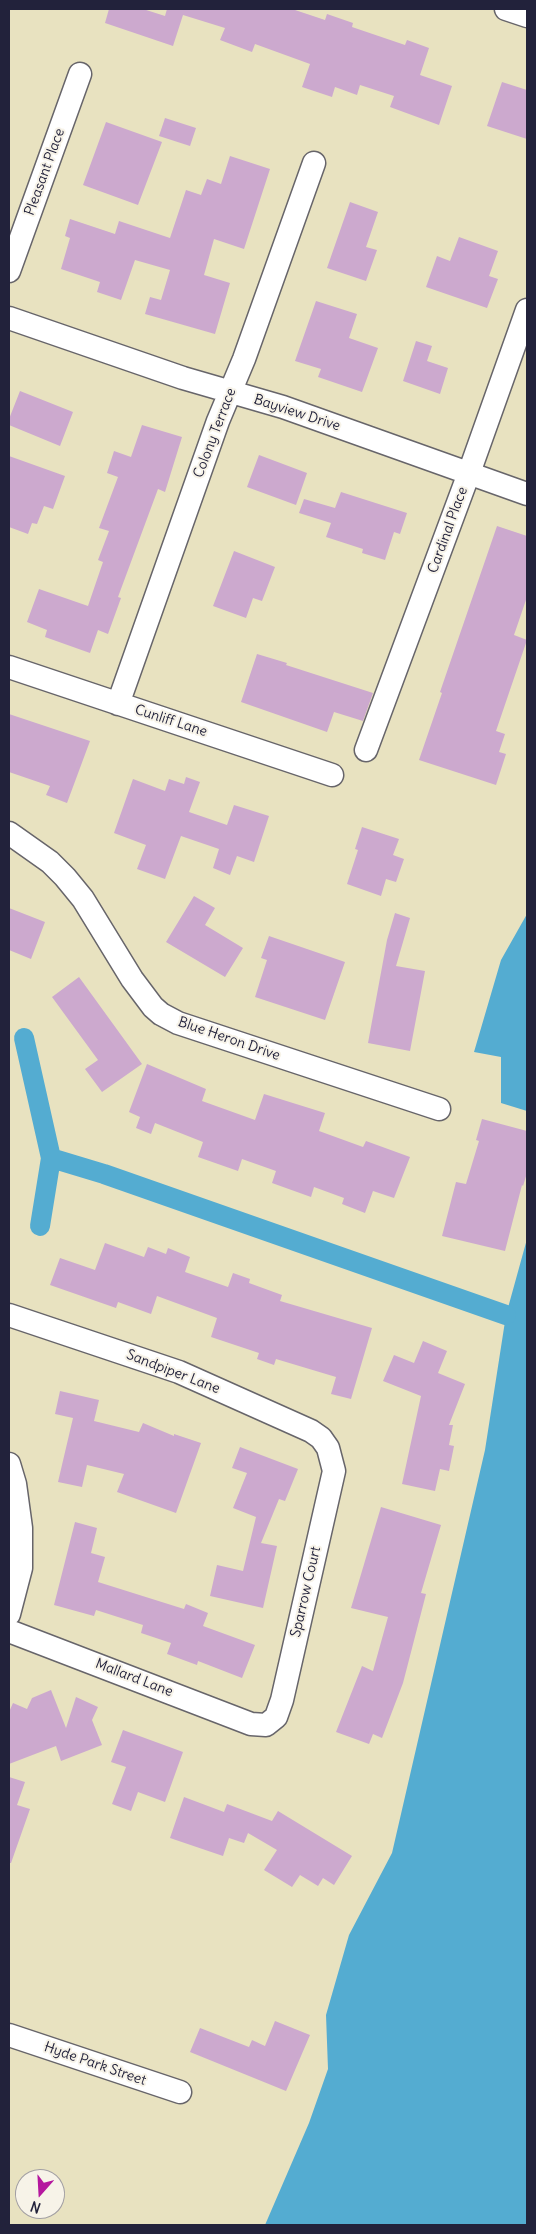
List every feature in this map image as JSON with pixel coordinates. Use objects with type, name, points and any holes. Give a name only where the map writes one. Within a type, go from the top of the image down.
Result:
[{"type":"street","points":[[506,9],[527,16]]},
{"type":"street","name":"Pleasant Place","points":[[9,271],[80,74]]},
{"type":"street","name":"Colony Terrace","points":[[118,704],[218,421],[244,359],[314,163]]},
{"type":"street","name":"Cardinal Place","points":[[366,750],[469,473],[527,310]]},
{"type":"street","name":"Bayview Drive","points":[[9,318],[183,378],[292,410],[527,494]]},
{"type":"street","name":"Cunliff Lane","points":[[9,667],[332,774]]},
{"type":"street","name":"Blue Heron Drive","points":[[9,833],[50,862],[64,876],[83,899],[132,979],[153,1007],[161,1014],[178,1022],[439,1109]]},
{"type":"street","name":"Sandpiper Lane","points":[[9,1315],[178,1372],[312,1431],[321,1438],[328,1448]]},
{"type":"street","name":"Sparrow Court","points":[[259,1726],[266,1725],[276,1717],[282,1700],[334,1471],[328,1448]]},
{"type":"street","points":[[9,1464],[15,1484],[22,1536],[19,1580],[9,1614]]},
{"type":"street","name":"Mallard Lane","points":[[9,1630],[259,1726]]},
{"type":"street","name":"Hyde Park Street","points":[[9,2035],[180,2092]]},
{"type":"water","points":[[527,914],[527,1111],[501,1103],[501,1057],[474,1052],[501,960]]},
{"type":"water","points":[[527,1239],[527,2225],[265,2225],[309,2123],[328,2069],[326,2015],[349,1935],[392,1853],[485,1450],[506,1315]]},
{"type":"building","points":[[109,9],[143,9],[165,16],[167,9],[292,9],[325,20],[327,14],[353,23],[352,27],[405,45],[407,40],[429,48],[420,75],[452,86],[439,125],[390,107],[394,96],[360,85],[357,95],[335,87],[332,97],[302,87],[310,64],[255,44],[252,52],[220,40],[225,28],[183,15],[173,46],[105,23]]},
{"type":"building","points":[[502,82],[527,90],[527,139],[487,126]]},
{"type":"building","points":[[165,118],[196,128],[190,146],[159,136]]},
{"type":"building","points":[[106,122],[162,142],[138,205],[83,185]]},
{"type":"building","points":[[230,156],[270,169],[244,249],[214,239],[204,275],[230,283],[215,334],[145,314],[150,297],[161,300],[170,270],[135,260],[121,300],[97,292],[100,282],[61,269],[70,238],[65,236],[70,219],[115,234],[119,221],[170,238],[186,190],[201,195],[207,179],[221,184]]},
{"type":"building","points":[[350,202],[378,212],[366,247],[377,250],[366,281],[327,268]]},
{"type":"building","points":[[459,237],[498,251],[489,276],[498,279],[487,308],[426,287],[437,256],[450,261]]},
{"type":"building","points":[[316,301],[357,314],[349,338],[378,348],[362,392],[318,377],[321,369],[295,361]]},
{"type":"building","points":[[416,341],[432,346],[427,361],[448,368],[440,394],[403,381]]},
{"type":"building","points":[[20,391],[73,412],[60,446],[9,425],[9,419]]},
{"type":"building","points":[[142,425],[182,437],[165,492],[158,489],[118,597],[121,598],[108,634],[98,630],[90,653],[45,637],[47,630],[27,622],[39,589],[88,606],[103,562],[98,560],[109,531],[99,528],[118,477],[107,473],[114,451],[131,457]]},
{"type":"building","points":[[259,455],[307,473],[296,505],[247,487]]},
{"type":"building","points":[[9,456],[65,476],[53,509],[44,506],[37,524],[32,523],[28,534],[9,527]]},
{"type":"building","points":[[341,492],[407,513],[400,534],[394,532],[385,560],[362,553],[363,549],[326,537],[331,523],[299,513],[304,499],[335,508]]},
{"type":"building","points":[[497,526],[527,536],[527,597],[514,635],[527,640],[496,731],[505,734],[499,752],[506,754],[496,785],[419,760],[442,693],[440,692]]},
{"type":"building","points":[[234,551],[275,567],[262,601],[253,598],[246,618],[213,606]]},
{"type":"building","points":[[257,654],[373,693],[363,721],[334,712],[327,732],[241,702]]},
{"type":"building","points":[[9,714],[90,741],[67,803],[46,795],[50,786],[9,772]]},
{"type":"building","points":[[186,777],[200,782],[189,812],[227,825],[234,805],[269,816],[254,862],[237,856],[230,875],[213,868],[219,849],[181,836],[165,879],[137,869],[146,845],[114,833],[133,779],[165,791],[169,779],[184,784]]},
{"type":"building","points":[[362,827],[399,839],[393,855],[404,859],[396,882],[386,879],[381,896],[347,884],[358,850],[355,849]]},
{"type":"building","points":[[194,896],[215,908],[205,925],[243,948],[225,977],[166,942]]},
{"type":"building","points":[[9,908],[45,922],[31,959],[9,950]]},
{"type":"building","points":[[395,913],[410,918],[396,966],[425,971],[410,1051],[368,1043],[387,940]]},
{"type":"building","points":[[269,936],[345,962],[325,1020],[255,997],[267,960],[261,958]]},
{"type":"building","points":[[79,977],[142,1064],[102,1092],[85,1069],[98,1060],[52,997]]},
{"type":"building","points":[[147,1064],[206,1089],[202,1101],[255,1120],[264,1094],[325,1113],[319,1131],[363,1147],[366,1141],[410,1157],[394,1198],[373,1191],[365,1213],[342,1204],[344,1198],[314,1187],[311,1197],[272,1183],[276,1171],[242,1159],[238,1171],[198,1157],[203,1142],[155,1123],[151,1134],[136,1128],[140,1117],[129,1112]]},
{"type":"building","points":[[482,1119],[527,1131],[527,1173],[522,1185],[505,1251],[442,1236],[456,1182],[466,1184],[479,1141],[476,1140]]},
{"type":"building","points":[[105,1243],[144,1257],[148,1247],[166,1254],[168,1248],[190,1257],[185,1272],[228,1287],[233,1273],[250,1279],[249,1283],[282,1295],[280,1301],[372,1328],[351,1399],[331,1394],[336,1377],[276,1359],[274,1365],[257,1359],[259,1353],[211,1337],[217,1318],[157,1296],[151,1314],[118,1302],[116,1308],[50,1285],[60,1258],[95,1270]]},
{"type":"building","points":[[423,1341],[447,1351],[438,1373],[465,1384],[449,1425],[453,1425],[449,1445],[454,1446],[449,1471],[440,1469],[435,1491],[402,1484],[421,1396],[383,1381],[394,1355],[414,1363]]},
{"type":"building","points":[[60,1391],[99,1400],[94,1421],[139,1432],[143,1423],[174,1436],[174,1434],[201,1443],[176,1513],[117,1492],[124,1474],[87,1465],[82,1487],[58,1482],[73,1418],[55,1414]]},
{"type":"building","points":[[240,1447],[298,1469],[285,1501],[279,1499],[261,1543],[277,1546],[263,1608],[210,1596],[217,1565],[243,1571],[256,1517],[233,1508],[247,1473],[232,1468]]},
{"type":"building","points":[[381,1507],[441,1525],[421,1593],[426,1594],[403,1683],[382,1738],[373,1734],[369,1744],[336,1732],[362,1666],[373,1671],[388,1617],[351,1608]]},
{"type":"building","points":[[75,1522],[97,1528],[91,1553],[105,1557],[98,1582],[184,1609],[186,1604],[208,1613],[203,1626],[255,1645],[242,1678],[198,1661],[197,1665],[167,1654],[171,1643],[141,1633],[143,1625],[96,1610],[94,1616],[54,1605]]},
{"type":"building","points":[[51,1690],[66,1728],[76,1697],[98,1707],[92,1720],[102,1745],[61,1761],[56,1746],[9,1764],[9,1712],[13,1703],[27,1709],[32,1698]]},
{"type":"building","points":[[123,1730],[183,1752],[165,1802],[138,1792],[131,1811],[112,1804],[126,1767],[111,1762]]},
{"type":"building","points":[[9,1777],[25,1782],[17,1805],[30,1809],[11,1863],[9,1863]]},
{"type":"building","points":[[184,1797],[224,1812],[227,1804],[272,1821],[278,1811],[352,1856],[334,1885],[323,1878],[318,1886],[300,1875],[292,1887],[264,1870],[277,1850],[248,1833],[244,1843],[229,1838],[223,1856],[170,1838]]},
{"type":"building","points":[[275,2021],[310,2035],[286,2091],[190,2052],[200,2028],[249,2047],[252,2040],[265,2046]]},
{"type":"waterway","points":[[24,1038],[51,1158],[40,1226]]},
{"type":"waterway","points":[[51,1158],[104,1174],[506,1315]]}]
